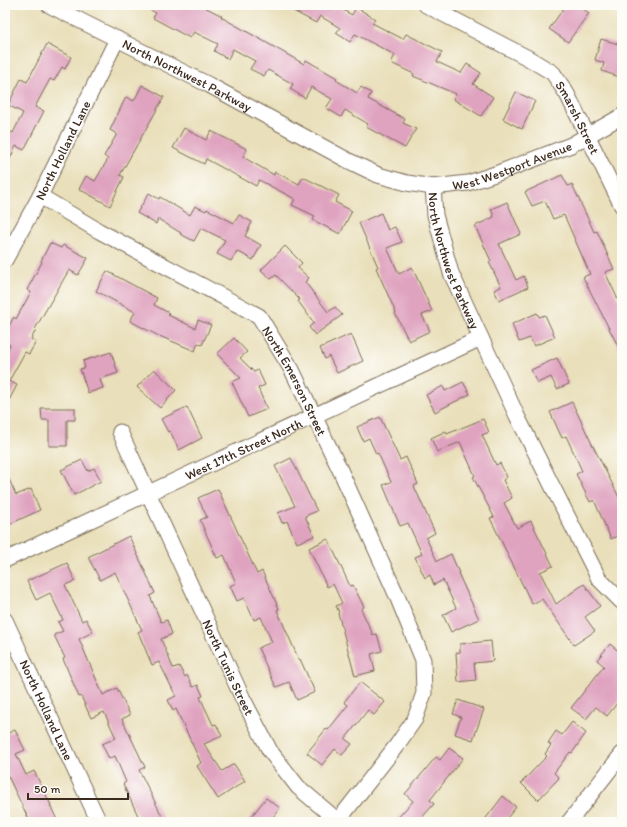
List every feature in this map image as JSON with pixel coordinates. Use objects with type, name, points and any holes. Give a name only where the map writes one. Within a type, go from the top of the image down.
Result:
[{"type":"street","name":"North Northwest Parkway","points":[[48,5],[209,85],[349,161],[378,175],[407,183],[433,187],[435,215],[451,273],[517,416],[599,579],[622,602]]},
{"type":"street","name":"Smarsh Street","points":[[426,5],[528,58],[553,73],[567,94],[622,206]]},
{"type":"street","name":"North Holland Lane","points":[[5,260],[40,196],[117,39]]},
{"type":"street","name":"West Westport Avenue","points":[[433,187],[468,183],[498,173],[571,145],[622,116]]},
{"type":"street","name":"North Emerson Street","points":[[40,196],[99,231],[259,316],[292,370],[314,416],[397,596],[423,660],[424,676],[424,693],[415,719],[397,745],[337,821]]},
{"type":"street","name":"West 17th Street North","points":[[5,560],[481,338]]},
{"type":"street","name":"North Tunis Street","points":[[120,432],[243,699],[270,751],[298,787],[337,821]]},
{"type":"street","name":"North Holland Lane","points":[[5,620],[99,822]]},
{"type":"street","points":[[569,822],[622,754]]},
{"type":"building","points":[[140,5],[201,5],[304,64],[306,60],[337,78],[336,80],[357,93],[361,87],[371,93],[368,99],[405,119],[403,123],[416,129],[405,148],[366,127],[368,124],[345,110],[341,117],[326,108],[332,99],[311,87],[305,98],[290,89],[293,84],[268,70],[264,76],[250,69],[255,61],[233,49],[228,59],[214,51],[218,44],[194,32],[190,38],[153,18],[156,13]]},
{"type":"building","points":[[282,5],[326,5],[333,10],[336,6],[352,15],[356,7],[375,19],[372,23],[403,39],[406,34],[442,52],[437,62],[461,73],[467,64],[481,73],[473,84],[493,97],[481,116],[453,99],[456,94],[413,76],[414,74],[391,63],[395,55],[355,34],[350,42],[336,33],[340,28],[320,16],[316,23]]},
{"type":"building","points":[[566,5],[577,5],[589,13],[568,42],[549,29]]},
{"type":"building","points":[[601,39],[622,45],[622,78],[602,71],[604,63],[595,60]]},
{"type":"building","points":[[47,44],[71,57],[65,69],[62,67],[54,81],[50,79],[35,107],[44,111],[24,150],[16,146],[5,169],[5,129],[13,133],[23,113],[8,105],[21,79],[27,82]]},
{"type":"building","points":[[142,85],[164,97],[120,175],[124,177],[110,206],[79,189],[86,176],[95,181],[108,159],[104,156],[117,134],[110,130],[126,97],[134,101]]},
{"type":"building","points":[[516,92],[535,101],[522,129],[503,119]]},
{"type":"building","points":[[184,128],[206,140],[211,131],[247,149],[243,157],[274,175],[275,172],[299,184],[303,177],[339,195],[335,202],[352,211],[340,234],[313,220],[315,216],[292,205],[295,199],[259,180],[256,186],[206,159],[204,164],[173,148]]},
{"type":"building","points":[[562,175],[568,186],[572,184],[594,232],[597,231],[614,269],[605,272],[622,308],[622,354],[583,277],[590,274],[564,215],[553,219],[545,201],[532,206],[525,192]]},
{"type":"building","points":[[149,193],[159,199],[160,197],[190,215],[195,206],[206,211],[207,209],[234,223],[239,215],[252,222],[245,236],[261,245],[253,260],[237,251],[231,261],[217,254],[225,240],[201,228],[194,241],[180,234],[181,233],[158,219],[156,224],[137,213]]},
{"type":"building","points":[[507,202],[521,234],[499,244],[516,280],[524,276],[528,287],[499,300],[494,290],[501,287],[489,262],[491,261],[475,226],[494,217],[491,209]]},
{"type":"building","points":[[381,213],[388,230],[395,227],[402,242],[387,248],[399,274],[412,267],[432,311],[422,315],[430,331],[409,341],[395,313],[376,268],[378,267],[359,223]]},
{"type":"building","points":[[50,243],[61,248],[63,245],[88,258],[78,275],[69,270],[35,329],[36,330],[31,339],[36,342],[29,354],[25,352],[9,381],[17,385],[5,408],[5,353],[10,345],[5,343],[5,333],[14,317],[16,319],[31,292],[27,290]]},
{"type":"building","points":[[285,246],[302,263],[298,268],[309,278],[305,282],[328,312],[335,307],[342,315],[315,335],[309,327],[314,323],[298,301],[300,300],[276,275],[271,279],[261,270]]},
{"type":"building","points":[[107,271],[157,298],[154,305],[169,313],[168,315],[195,328],[198,320],[211,325],[202,345],[198,343],[195,351],[157,335],[130,321],[135,312],[96,291]]},
{"type":"building","points":[[537,313],[539,317],[545,315],[555,337],[534,346],[530,338],[519,342],[512,324]]},
{"type":"building","points":[[351,334],[363,361],[337,373],[329,356],[325,359],[320,348]]},
{"type":"building","points":[[234,338],[247,352],[240,358],[254,372],[258,370],[265,385],[258,388],[267,409],[248,417],[232,382],[241,378],[217,354]]},
{"type":"building","points":[[111,352],[118,373],[100,379],[103,388],[88,393],[80,369],[85,368],[83,361]]},
{"type":"building","points":[[557,358],[569,384],[557,389],[551,377],[537,383],[531,370]]},
{"type":"building","points":[[154,369],[176,390],[160,408],[137,387]]},
{"type":"building","points":[[463,382],[470,394],[435,412],[426,395],[443,386],[445,391]]},
{"type":"building","points":[[572,402],[622,503],[622,534],[611,539],[594,500],[590,502],[576,474],[582,471],[566,436],[562,438],[550,412]]},
{"type":"building","points":[[187,407],[202,438],[179,450],[170,431],[168,432],[161,419]]},
{"type":"building","points":[[41,408],[75,408],[75,420],[67,420],[67,446],[49,446],[49,420],[42,420]]},
{"type":"building","points":[[380,417],[400,460],[406,457],[418,484],[414,486],[435,533],[426,538],[437,561],[451,554],[479,619],[451,632],[443,615],[456,608],[443,580],[434,585],[430,575],[425,578],[415,557],[422,554],[408,523],[400,526],[383,485],[391,482],[378,453],[376,454],[369,438],[363,441],[357,427]]},
{"type":"building","points":[[483,419],[489,432],[482,435],[496,465],[500,463],[507,477],[503,480],[512,498],[504,503],[517,528],[531,521],[553,566],[540,572],[556,604],[584,584],[600,606],[585,617],[595,631],[574,645],[542,599],[532,604],[490,518],[494,517],[473,477],[475,476],[460,442],[437,452],[431,438],[446,431],[447,434]]},
{"type":"building","points":[[291,458],[317,511],[305,516],[314,536],[297,543],[287,521],[282,523],[278,513],[295,506],[275,466]]},
{"type":"building","points":[[82,460],[88,471],[94,468],[101,481],[74,495],[61,470]]},
{"type":"building","points":[[5,470],[16,495],[31,489],[40,510],[8,525],[5,519]]},
{"type":"building","points":[[218,489],[257,574],[262,571],[279,609],[277,610],[315,692],[297,700],[289,682],[276,687],[258,648],[272,642],[261,617],[254,620],[244,598],[237,601],[230,586],[236,583],[224,555],[217,558],[200,520],[207,517],[198,498]]},
{"type":"building","points":[[129,536],[155,593],[150,596],[161,622],[167,620],[172,634],[161,639],[173,668],[179,666],[185,677],[187,675],[193,687],[198,685],[203,696],[200,697],[213,725],[216,724],[222,736],[204,744],[222,771],[234,764],[245,781],[218,799],[197,766],[201,763],[176,709],[173,711],[168,700],[176,696],[159,662],[152,665],[138,632],[142,630],[115,572],[100,580],[88,557]]},
{"type":"building","points":[[328,539],[350,586],[353,585],[364,607],[361,609],[373,635],[377,634],[382,651],[371,654],[375,671],[355,676],[338,613],[339,612],[336,606],[342,603],[333,584],[327,587],[309,548]]},
{"type":"building","points":[[67,563],[75,581],[65,585],[82,621],[86,619],[93,632],[79,639],[103,695],[117,688],[130,715],[122,719],[145,767],[139,770],[165,822],[141,822],[123,784],[126,782],[115,756],[109,759],[102,744],[116,738],[104,712],[91,718],[81,696],[79,697],[63,659],[65,658],[54,635],[63,631],[58,622],[63,620],[50,593],[36,600],[27,581]]},
{"type":"building","points":[[491,641],[493,661],[474,663],[476,680],[458,682],[456,653],[460,652],[460,644]]},
{"type":"building","points":[[610,644],[622,654],[622,697],[607,716],[596,707],[586,719],[571,708],[604,666],[597,660]]},
{"type":"building","points":[[360,682],[385,702],[374,715],[368,710],[345,739],[352,744],[342,755],[335,749],[322,765],[307,753],[348,705],[344,702]]},
{"type":"building","points":[[458,700],[484,709],[473,740],[455,734],[461,717],[453,714]]},
{"type":"building","points":[[572,722],[586,733],[572,753],[570,752],[554,773],[559,778],[538,800],[521,783],[547,756],[545,754],[551,745],[548,743],[556,731],[562,735]]},
{"type":"building","points":[[15,730],[25,750],[16,754],[26,775],[34,771],[58,822],[30,822],[5,770],[5,733],[6,734]]},
{"type":"building","points":[[449,748],[463,758],[430,800],[434,804],[418,822],[394,822],[413,801],[405,794],[436,757],[440,760]]},
{"type":"building","points":[[503,796],[516,807],[504,822],[483,822]]},
{"type":"building","points":[[266,798],[280,808],[269,822],[247,822]]}]
